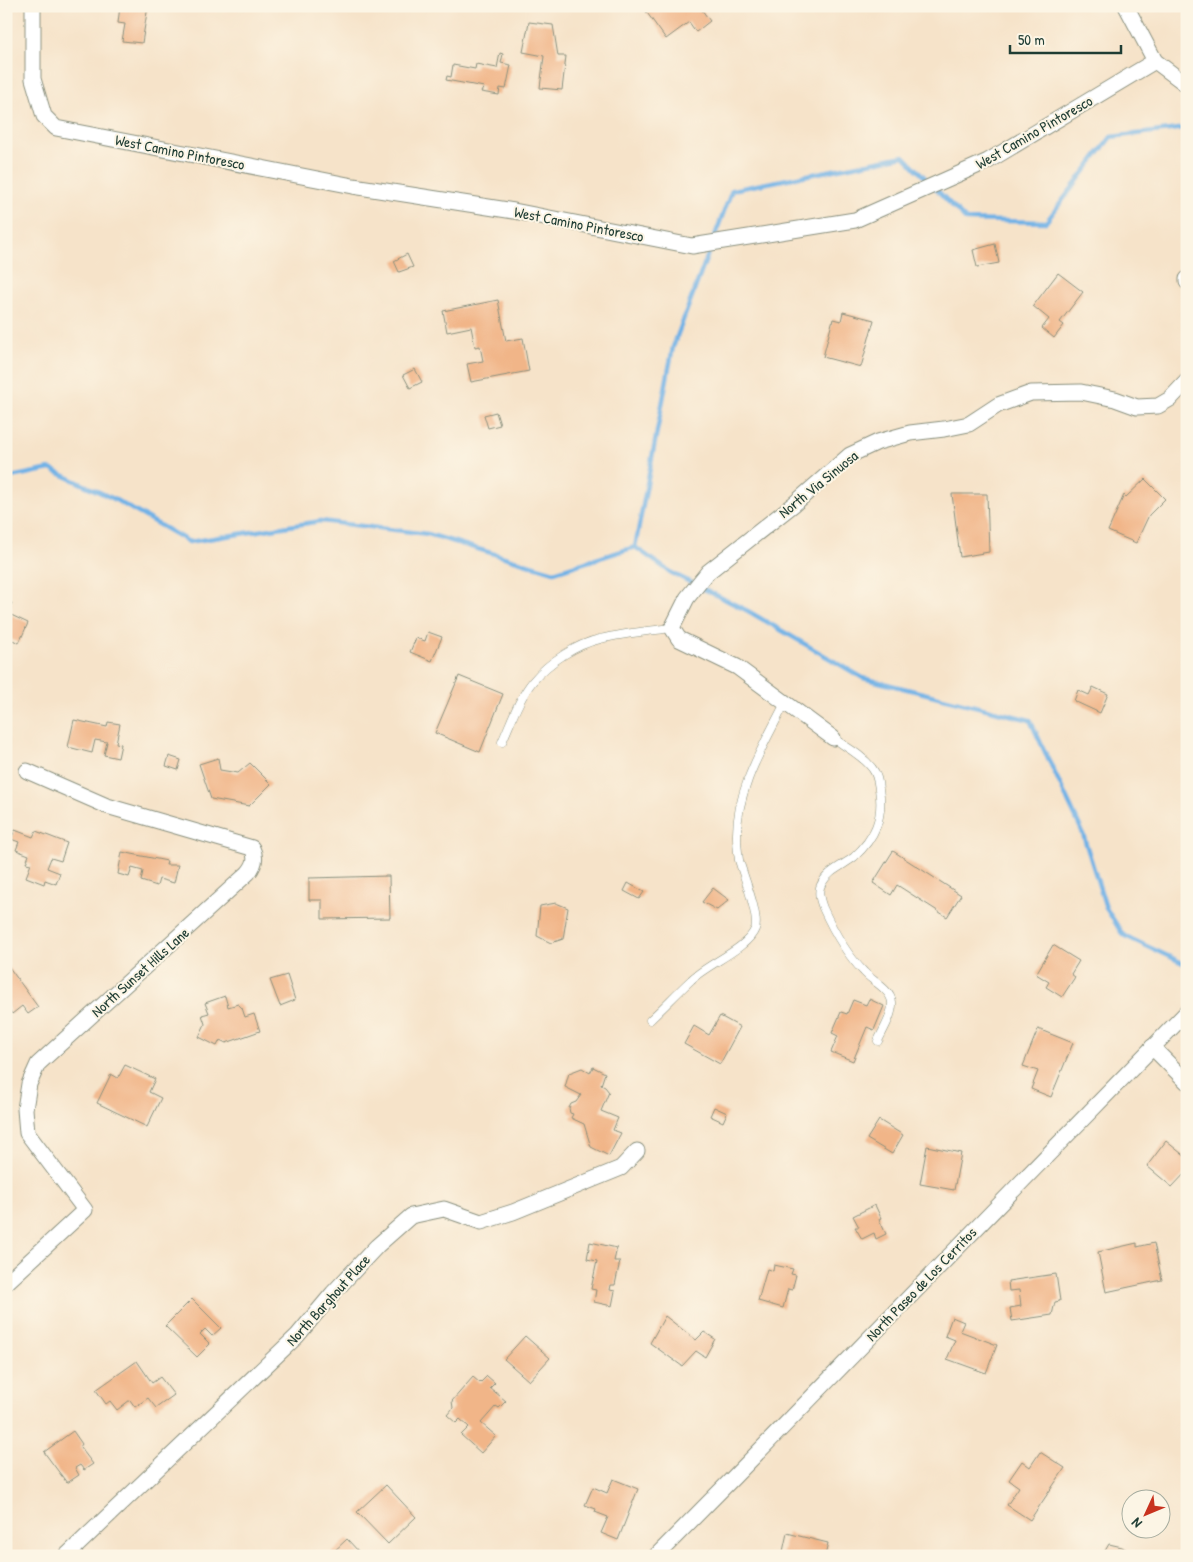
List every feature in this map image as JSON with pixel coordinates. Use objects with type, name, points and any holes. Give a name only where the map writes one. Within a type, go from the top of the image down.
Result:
[{"type":"street","name":"West Camino Pintoresco","points":[[34,6],[33,79],[44,116],[56,128],[353,186],[514,211],[692,246],[855,220],[988,161],[1154,61]]},
{"type":"street","points":[[1129,8],[1154,61],[1187,85]]},
{"type":"street","name":"North Via Sinuosa","points":[[672,628],[687,598],[708,572],[794,504],[850,455],[878,442],[910,433],[969,424],[998,405],[1031,393],[1081,392],[1115,399],[1137,407],[1158,406],[1170,399],[1187,381]]},
{"type":"street","points":[[672,628],[679,640],[736,667],[832,738]]},
{"type":"street","name":"North Sunset Hills Lane","points":[[6,1283],[85,1210],[27,1133],[25,1108],[29,1084],[38,1064],[248,873],[253,868],[256,855],[252,848],[107,806],[27,771]]},
{"type":"street","name":"North Paseo de Los Cerritos","points":[[656,1556],[1187,1012]]},
{"type":"street","points":[[1152,1047],[1187,1082]]},
{"type":"street","name":"North Barghout Place","points":[[66,1556],[297,1336],[333,1292],[378,1246],[411,1216],[444,1209],[481,1222],[512,1212],[621,1168],[637,1151]]},
{"type":"lane","points":[[502,742],[524,695],[533,681],[547,667],[581,646],[599,639],[672,628]]},
{"type":"lane","points":[[650,1020],[692,979],[749,940],[756,928],[755,911],[739,858],[737,838],[738,814],[756,760],[785,703]]},
{"type":"lane","points":[[832,738],[861,757],[873,768],[877,776],[881,797],[882,809],[870,839],[854,856],[834,870],[823,881],[819,889],[823,908],[855,962],[889,994],[892,1003],[891,1012],[878,1041]]},
{"type":"building","points":[[120,6],[148,6],[142,43],[122,41],[125,24],[118,23]]},
{"type":"building","points":[[651,6],[699,6],[710,21],[696,32],[689,22],[666,39],[645,10]]},
{"type":"building","points":[[529,22],[553,25],[558,56],[566,56],[562,90],[540,88],[544,56],[523,52]]},
{"type":"building","points":[[500,53],[503,54],[501,63],[511,65],[506,89],[500,88],[499,95],[481,92],[484,87],[446,80],[447,76],[451,77],[453,65],[475,69],[476,64],[497,68]]},
{"type":"building","points":[[995,244],[999,263],[977,267],[973,250]]},
{"type":"building","points":[[407,254],[413,267],[399,272],[394,261]]},
{"type":"building","points":[[1058,273],[1083,292],[1060,322],[1064,325],[1054,338],[1042,328],[1049,319],[1033,306]]},
{"type":"building","points":[[498,300],[506,341],[523,338],[529,371],[471,382],[467,364],[483,361],[480,346],[475,347],[471,327],[447,332],[443,311]]},
{"type":"building","points":[[843,312],[874,320],[861,367],[823,357],[833,319],[841,321]]},
{"type":"building","points":[[415,369],[422,382],[410,388],[403,375]]},
{"type":"building","points":[[496,412],[500,425],[488,428],[484,415]]},
{"type":"building","points":[[1145,479],[1165,499],[1149,515],[1136,543],[1108,531],[1124,495],[1126,497]]},
{"type":"building","points":[[952,494],[987,494],[989,552],[960,557]]},
{"type":"building","points":[[6,601],[12,603],[7,613],[28,623],[19,643],[6,637]]},
{"type":"building","points":[[428,632],[442,637],[432,661],[410,652],[416,638],[425,641]]},
{"type":"building","points":[[459,676],[503,694],[480,752],[435,733]]},
{"type":"building","points":[[1093,687],[1108,694],[1100,713],[1074,701],[1078,690],[1089,695]]},
{"type":"building","points":[[74,720],[107,727],[108,722],[120,724],[116,743],[121,744],[118,758],[104,755],[107,742],[95,740],[92,753],[68,747]]},
{"type":"building","points":[[169,756],[181,760],[178,770],[166,766]]},
{"type":"building","points":[[218,758],[220,770],[238,773],[250,763],[271,784],[249,806],[211,799],[199,764]]},
{"type":"building","points":[[15,830],[33,837],[36,831],[67,843],[61,861],[51,858],[47,868],[60,873],[56,884],[45,880],[44,884],[26,877],[31,864],[26,863],[29,855],[16,850],[19,842],[11,839]]},
{"type":"building","points":[[893,851],[961,895],[947,917],[897,885],[891,895],[873,883]]},
{"type":"building","points":[[122,852],[167,861],[166,865],[178,865],[174,883],[159,879],[157,886],[141,881],[143,871],[132,868],[129,877],[118,874]]},
{"type":"building","points":[[389,876],[390,918],[322,919],[322,900],[309,900],[309,878]]},
{"type":"building","points":[[628,883],[644,892],[639,899],[624,891]]},
{"type":"building","points":[[713,888],[729,900],[717,910],[702,902]]},
{"type":"building","points":[[556,903],[568,908],[563,939],[551,943],[537,936],[540,906]]},
{"type":"building","points":[[1053,945],[1079,961],[1071,974],[1075,977],[1062,997],[1046,987],[1049,982],[1036,974]]},
{"type":"building","points":[[6,963],[38,1007],[28,1014],[22,1006],[12,1014],[6,1005]]},
{"type":"building","points":[[287,975],[295,1000],[280,1006],[270,980]]},
{"type":"building","points":[[225,996],[228,1007],[238,1004],[242,1008],[245,1017],[254,1014],[260,1031],[226,1043],[220,1040],[217,1046],[199,1037],[205,1024],[202,1015],[209,1013],[205,1003]]},
{"type":"building","points":[[869,999],[884,1006],[874,1030],[867,1027],[853,1061],[831,1052],[838,1036],[832,1033],[841,1012],[847,1014],[853,1000],[866,1005]]},
{"type":"building","points":[[720,1016],[740,1027],[720,1064],[684,1044],[694,1026],[709,1035]]},
{"type":"building","points":[[1038,1029],[1073,1043],[1051,1097],[1031,1089],[1038,1071],[1023,1066]]},
{"type":"building","points":[[125,1065],[155,1079],[149,1092],[161,1098],[147,1127],[97,1103],[111,1074],[118,1078]]},
{"type":"building","points":[[593,1067],[605,1073],[601,1085],[609,1092],[601,1111],[618,1118],[613,1130],[621,1133],[609,1156],[591,1147],[584,1124],[571,1118],[573,1114],[570,1113],[569,1108],[581,1095],[565,1087],[569,1073],[582,1068],[590,1073]]},
{"type":"building","points":[[714,1107],[727,1113],[723,1122],[710,1116]]},
{"type":"building","points":[[879,1120],[903,1135],[892,1154],[867,1139]]},
{"type":"building","points":[[1166,1141],[1187,1158],[1187,1171],[1172,1187],[1147,1166]]},
{"type":"building","points":[[927,1146],[961,1153],[954,1190],[920,1184]]},
{"type":"building","points":[[875,1205],[886,1234],[876,1239],[874,1233],[862,1239],[855,1227],[859,1227],[853,1216]]},
{"type":"building","points":[[590,1242],[617,1248],[614,1261],[620,1261],[615,1285],[611,1285],[610,1290],[615,1291],[612,1306],[594,1302],[596,1290],[591,1289],[597,1261],[587,1259]]},
{"type":"building","points":[[1137,1243],[1137,1247],[1154,1243],[1162,1280],[1106,1292],[1098,1252]]},
{"type":"building","points":[[774,1265],[793,1269],[791,1274],[796,1275],[792,1290],[788,1289],[783,1308],[758,1301],[767,1269],[773,1271]]},
{"type":"building","points":[[1056,1274],[1060,1301],[1055,1302],[1052,1315],[1012,1321],[1010,1308],[1021,1306],[1019,1290],[1009,1291],[1008,1281]]},
{"type":"building","points":[[192,1299],[221,1328],[212,1336],[205,1329],[200,1334],[210,1344],[197,1357],[165,1326]]},
{"type":"building","points":[[665,1316],[696,1340],[704,1332],[715,1339],[705,1357],[696,1351],[682,1366],[650,1343]]},
{"type":"building","points":[[952,1317],[964,1322],[960,1331],[997,1345],[986,1373],[947,1359],[955,1340],[945,1336]]},
{"type":"building","points":[[525,1336],[550,1358],[529,1381],[504,1359]]},
{"type":"building","points":[[137,1361],[152,1383],[160,1377],[174,1395],[156,1408],[148,1398],[135,1407],[130,1400],[117,1410],[110,1401],[106,1404],[96,1390]]},
{"type":"building","points":[[487,1376],[495,1383],[490,1388],[506,1401],[499,1408],[496,1406],[481,1423],[496,1436],[481,1453],[461,1435],[469,1427],[460,1419],[456,1423],[447,1415],[453,1408],[452,1401],[473,1377],[480,1383]]},
{"type":"building","points":[[73,1431],[82,1444],[80,1447],[93,1464],[84,1470],[80,1465],[75,1468],[79,1475],[67,1483],[44,1452]]},
{"type":"building","points":[[1040,1452],[1065,1468],[1030,1520],[1007,1505],[1019,1487],[1009,1480],[1022,1461],[1030,1467]]},
{"type":"building","points":[[613,1479],[638,1489],[618,1540],[601,1533],[608,1517],[595,1512],[596,1509],[585,1505],[593,1487],[607,1493]]},
{"type":"building","points":[[386,1485],[416,1517],[388,1544],[357,1512]]},
{"type":"building","points":[[787,1533],[828,1543],[825,1556],[782,1556]]},
{"type":"building","points":[[347,1539],[360,1553],[356,1556],[329,1556]]},
{"type":"building","points":[[1109,1544],[1122,1547],[1132,1553],[1130,1556],[1102,1556]]},
{"type":"waterway","points":[[714,238],[732,190],[904,156],[966,220],[1046,222],[1111,137],[1187,128]]},
{"type":"waterway","points":[[635,547],[673,347],[711,246]]},
{"type":"waterway","points":[[6,478],[50,469],[114,499],[189,542],[321,521],[428,534],[554,572],[635,547],[670,572],[748,611],[863,678],[1030,720],[1082,831],[1106,908],[1123,935],[1187,965]]}]
